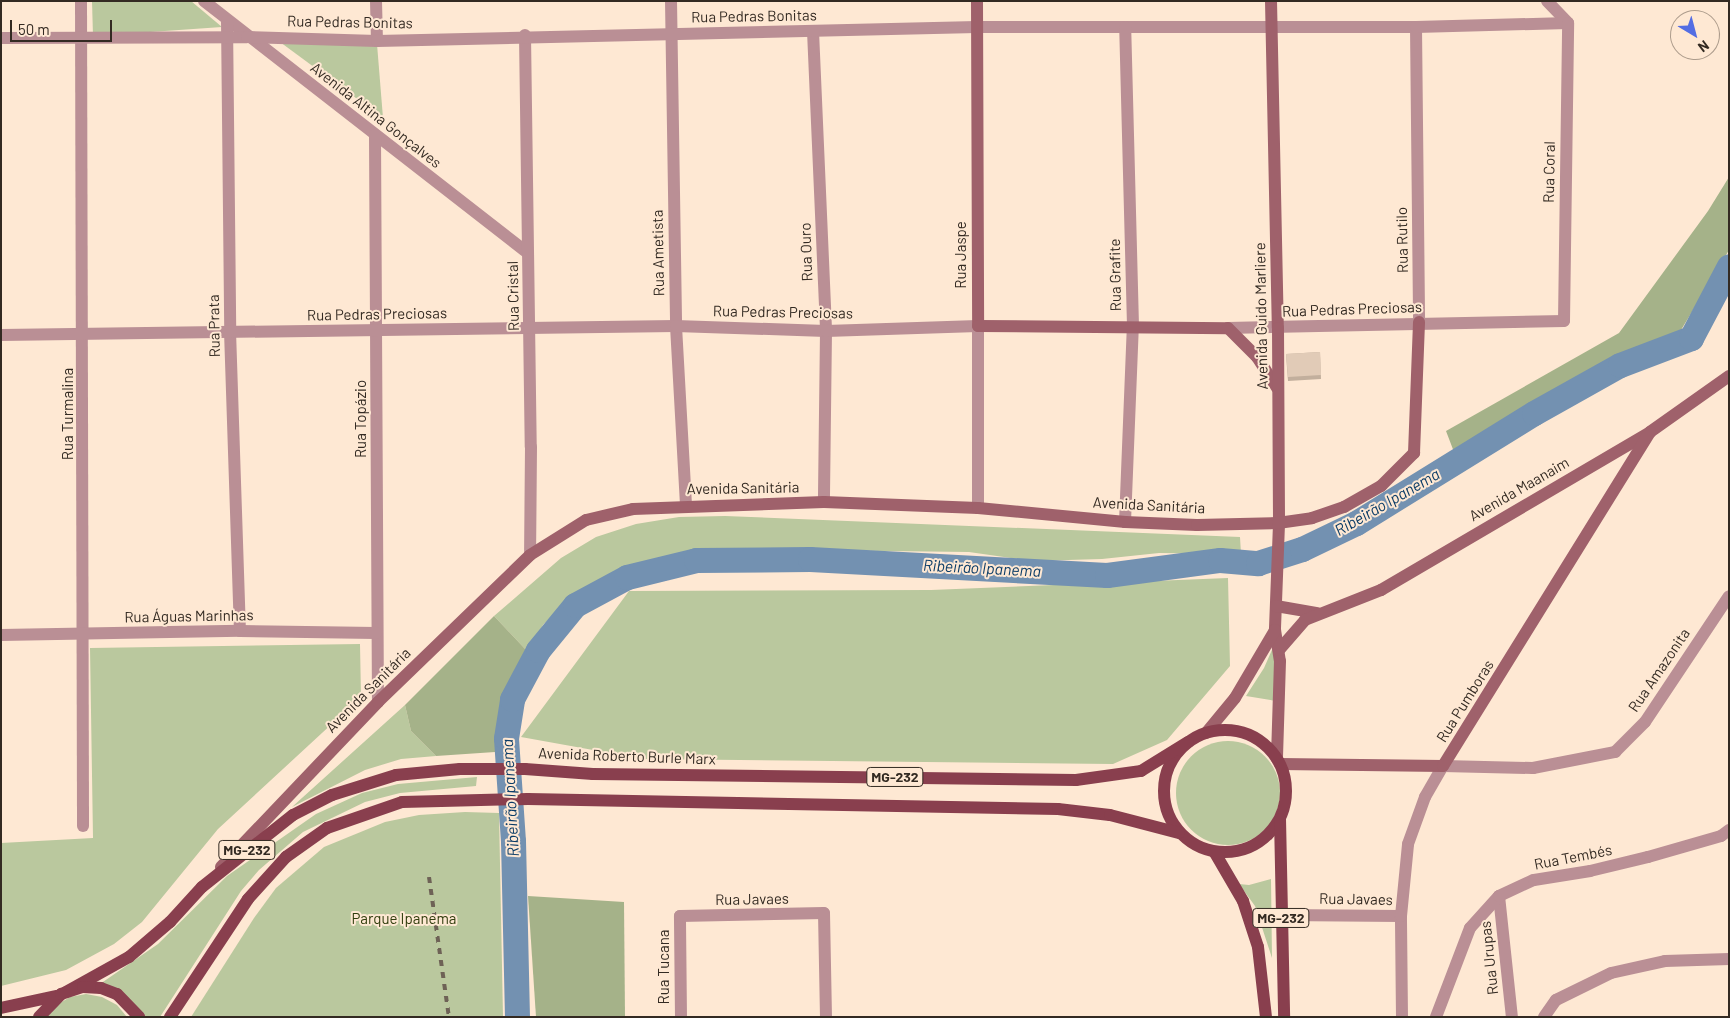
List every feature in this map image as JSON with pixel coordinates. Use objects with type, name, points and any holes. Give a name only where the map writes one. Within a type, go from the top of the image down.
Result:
[{"type":"main road","name":"Rua Jaspe","points":[[977,1],[978,326]]},
{"type":"main road","name":"Avenida Guido Marliere","points":[[1271,1],[1279,390],[1279,490],[1275,630],[1279,650],[1278,761]]},
{"type":"main road","name":"Rua Rutilo","points":[[1414,453],[1419,322]]},
{"type":"main road","name":"Rua Pedras Preciosas","points":[[978,326],[1228,328]]},
{"type":"main road","points":[[1228,328],[1257,357],[1279,390]]},
{"type":"main road","name":"Avenida Maanaim","points":[[1279,650],[1297,627],[1317,614],[1382,590],[1650,432],[1729,376]]},
{"type":"main road","name":"Rua Pumboras","points":[[1444,766],[1650,432]]},
{"type":"main road","name":"Avenida Sanitária","points":[[202,887],[378,702],[530,555],[586,520],[633,509],[686,505],[824,502],[978,508],[1125,522],[1232,525],[1278,523],[1312,518],[1344,507],[1381,486],[1414,453]]},
{"type":"main road","points":[[1276,606],[1317,614]]},
{"type":"main road","name":"Avenida Guido Marliere","points":[[1206,733],[1235,698],[1275,630]]},
{"type":"main road","name":"MG-232","points":[[1178,833],[1166,811],[1163,786],[1171,761],[1188,742],[1206,733],[1222,730],[1253,737],[1278,761],[1286,791],[1280,818],[1284,1017]]},
{"type":"main road","name":"Avenida Roberto Burle Marx","points":[[63,993],[129,957],[170,922],[202,887],[267,833],[332,795],[396,775],[460,769],[593,774],[1076,780],[1141,771],[1188,742]]},
{"type":"main road","name":"Rua Amazonita","points":[[1278,761],[1444,766]]},
{"type":"main road","name":"MG-232","points":[[170,1017],[266,875],[308,840],[326,828],[402,802],[462,798],[1058,809],[1110,814],[1178,833],[1195,846],[1215,852],[1235,852],[1253,846],[1269,834],[1280,818]]},
{"type":"main road","name":"MG-232","points":[[1215,852],[1243,901],[1258,947],[1266,1017]]},
{"type":"main road","points":[[1,1008],[83,987],[101,988],[117,994],[139,1017]]},
{"type":"main road","name":"MG-232","points":[[39,1017],[63,993]]},
{"type":"street","name":"Rua Turmalina","points":[[81,1],[84,332],[84,826]]},
{"type":"street","name":"Avenida Altina Gonçalves","points":[[204,1],[247,37],[528,253]]},
{"type":"street","points":[[376,1],[377,41]]},
{"type":"street","name":"Rua Ametista","points":[[671,1],[676,326],[686,505]]},
{"type":"street","points":[[1547,1],[1568,23]]},
{"type":"street","name":"Rua Prata","points":[[228,20],[230,331],[240,631]]},
{"type":"street","name":"Rua Pedras Bonitas","points":[[1,38],[82,40],[247,37],[377,41],[526,35],[977,27],[1416,27],[1568,23]]},
{"type":"street","name":"Rua Coral","points":[[1564,321],[1568,23]]},
{"type":"street","name":"Rua Grafite","points":[[1125,27],[1132,326],[1125,522]]},
{"type":"street","name":"Rua Rutilo","points":[[1416,27],[1419,322]]},
{"type":"street","name":"Rua Ouro","points":[[812,31],[826,331],[824,502]]},
{"type":"street","name":"Rua Cristal","points":[[526,35],[530,555]]},
{"type":"street","name":"Rua Topázio","points":[[375,135],[377,331],[376,633],[378,702]]},
{"type":"street","name":"Rua Pedras Preciosas","points":[[1228,328],[1278,328],[1419,322],[1564,321]]},
{"type":"street","name":"Rua Pedras Preciosas","points":[[1,335],[84,332],[377,331],[676,326],[826,331],[978,326]]},
{"type":"street","name":"Rua Jaspe","points":[[978,326],[978,508]]},
{"type":"street","name":"Rua Amazonita","points":[[1444,766],[1534,768],[1615,752],[1645,722],[1729,596]]},
{"type":"street","name":"Rua Águas Marinhas","points":[[1,635],[240,631],[376,633]]},
{"type":"street","name":"Rua Pumboras","points":[[1402,1017],[1401,916],[1408,844],[1425,798],[1444,766]]},
{"type":"street","name":"Rua Tembés","points":[[1436,1017],[1470,928],[1499,896],[1534,880],[1639,859],[1721,836],[1729,830]]},
{"type":"street","name":"Rua Urupas","points":[[1499,896],[1512,1017]]},
{"type":"street","name":"Rua Javaes","points":[[680,916],[824,913],[826,1017]]},
{"type":"street","name":"Rua Javaes","points":[[1281,915],[1401,916]]},
{"type":"street","name":"Rua Tucana","points":[[680,916],[681,1017]]},
{"type":"street","points":[[1544,1017],[1556,1000],[1611,973],[1665,961],[1729,959]]},
{"type":"green space","points":[[92,1],[191,1],[222,27],[93,36]]},
{"type":"green space","points":[[280,42],[377,44],[383,118]]},
{"type":"green space","points":[[1729,177],[1729,250],[1681,330],[1454,452],[1446,431],[1619,333],[1708,211]]},
{"type":"green space","points":[[725,516],[1240,537],[1241,554],[1159,553],[1102,559],[1033,561],[969,552],[715,549],[627,570],[588,587],[563,604],[543,625],[527,651],[494,616],[561,558],[596,537],[636,524],[679,517]]},
{"type":"green space","points":[[1228,578],[1230,666],[1167,740],[1113,764],[643,759],[521,737],[629,591],[931,590]]},
{"type":"green space","points":[[494,616],[527,651],[500,704],[495,752],[436,756],[411,731],[405,705]]},
{"type":"green space","points":[[1275,643],[1276,701],[1246,696],[1264,668]]},
{"type":"green space","points":[[360,644],[361,697],[218,829],[142,922],[114,944],[66,970],[1,986],[1,843],[93,838],[90,648]]},
{"type":"green space","points":[[405,705],[411,731],[436,756],[401,759],[365,770],[292,807]]},
{"type":"green space","points":[[1228,741],[1248,745],[1265,756],[1276,773],[1280,793],[1276,813],[1265,830],[1248,841],[1228,845],[1208,841],[1191,830],[1180,813],[1176,793],[1180,773],[1191,756],[1208,745]]},
{"type":"green space","points":[[477,777],[476,786],[400,793],[365,802],[303,832],[259,870],[241,891],[160,1017],[141,1017],[100,984],[158,944],[227,876],[316,814],[362,793],[398,784]]},
{"type":"green space","name":"Parque Ipanema","points":[[465,812],[499,813],[503,1017],[191,1017],[254,918],[276,888],[324,847],[385,822],[419,815]]},
{"type":"green space","points":[[1271,879],[1272,958],[1255,906],[1239,884],[1249,885]]},
{"type":"green space","points":[[528,896],[624,902],[625,1017],[536,1017]]},
{"type":"green space","points":[[86,994],[102,997],[117,1005],[127,1017],[46,1017],[55,1006],[70,997]]},
{"type":"building","points":[[1320,352],[1321,375],[1288,377],[1286,354]]},
{"type":"waterway","name":"Ribeirão Ipanema","points":[[517,1017],[513,841],[506,738],[512,699],[538,650],[575,605],[627,577],[696,560],[810,559],[1107,575],[1220,560],[1258,563],[1302,549],[1356,523],[1534,413],[1620,365],[1691,338],[1729,266]]},
{"type":"railway","points":[[429,877],[449,1017]]}]
